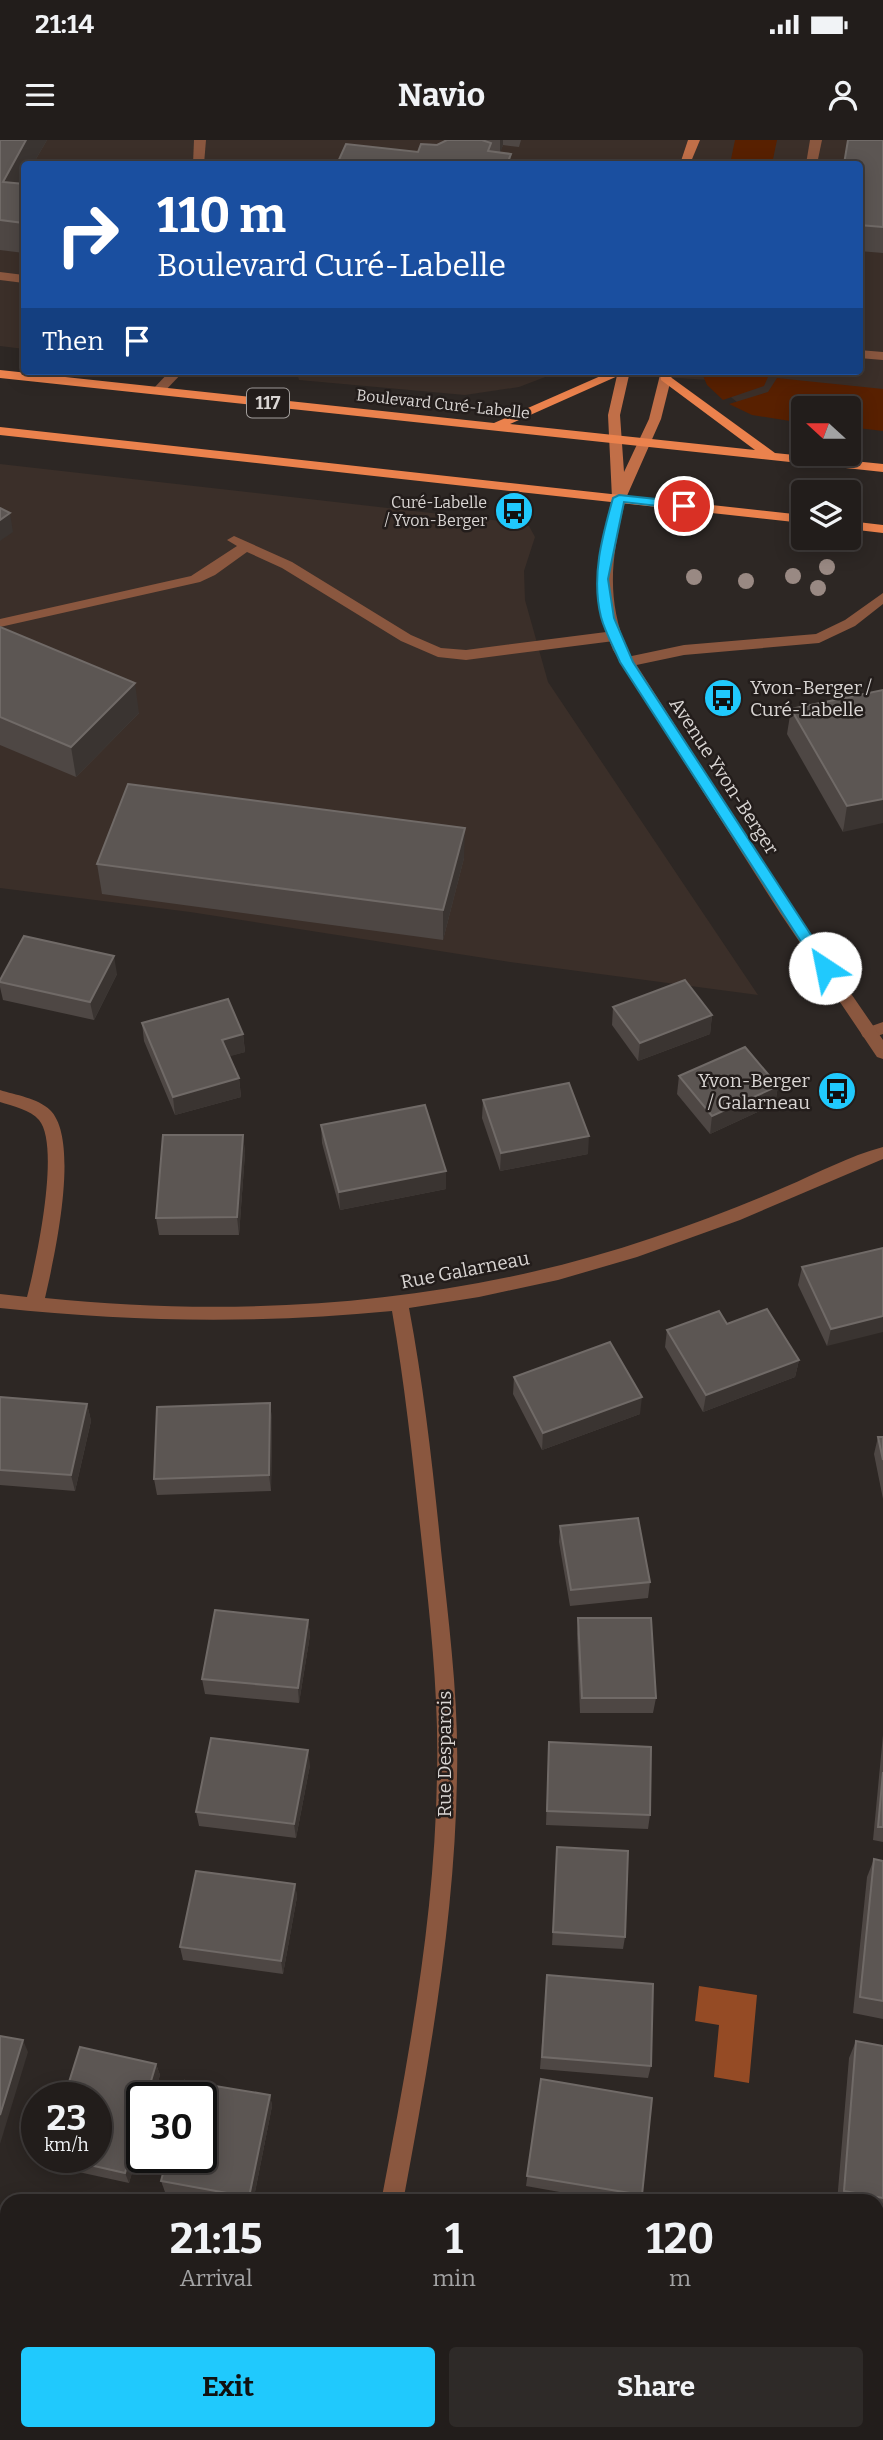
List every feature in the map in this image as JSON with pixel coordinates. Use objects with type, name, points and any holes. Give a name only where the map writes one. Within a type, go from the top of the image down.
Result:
[{"type":"main road","name":"Boulevard Curé-Labelle","points":[[0,374],[883,468]]},
{"type":"main road","points":[[497,426],[542,404],[576,393],[615,375]]},
{"type":"main road","points":[[667,375],[771,456]]},
{"type":"main road","points":[[0,430],[791,518]]},
{"type":"main road","points":[[861,526],[883,528]]},
{"type":"street","points":[[199,161],[200,140]]},
{"type":"street","points":[[689,161],[694,140]]},
{"type":"street","points":[[812,161],[816,140]]},
{"type":"street","points":[[0,276],[21,279]]},
{"type":"street","points":[[863,354],[883,356]]},
{"type":"street","points":[[158,391],[172,375]]},
{"type":"street","points":[[619,498],[614,415],[623,375]]},
{"type":"street","points":[[619,498],[655,419],[666,375]]},
{"type":"street","name":"Avenue Yvon-Berger","points":[[619,498],[608,537],[602,579],[604,605],[614,636],[627,662],[785,909],[876,1030],[883,1053]]},
{"type":"street","points":[[0,623],[195,579],[210,572],[240,543],[288,565],[406,638],[438,652],[497,652],[614,636]]},
{"type":"street","points":[[627,662],[684,650],[819,638],[850,623],[883,597]]},
{"type":"street","points":[[0,1096],[35,1109],[46,1116],[52,1128],[56,1174],[47,1242],[34,1306]]},
{"type":"street","name":"Rue Galarneau","points":[[0,1301],[115,1313],[211,1316],[401,1305],[534,1279],[635,1251],[738,1214],[883,1153]]},
{"type":"street","name":"Rue Desparois","points":[[393,2194],[434,1939],[447,1795],[446,1703],[437,1596],[401,1305]]},
{"type":"shaded area","points":[[0,140],[883,140],[883,426],[861,414],[861,396],[791,396],[791,407],[743,407],[710,380],[627,375],[863,375],[863,161],[21,161],[21,349],[0,346]]},
{"type":"shaded area","points":[[735,140],[777,140],[773,161],[731,161]]},
{"type":"shaded area","points":[[298,375],[550,375],[519,387],[465,395],[299,380]]},
{"type":"shaded area","points":[[703,375],[768,377],[764,386],[723,400],[707,385]]},
{"type":"shaded area","points":[[777,378],[883,389],[883,431],[861,428],[861,396],[791,396],[790,421],[752,415],[729,404],[768,392]]},
{"type":"shaded area","points":[[0,464],[529,526],[535,537],[524,571],[525,600],[548,682],[758,995],[510,962],[190,912],[0,888]]},
{"type":"shaded area","points":[[699,1986],[757,1995],[749,2083],[714,2077],[719,2025],[695,2021]]},
{"type":"building","points":[[0,140],[26,140],[3,182],[21,184],[21,223],[0,220]]},
{"type":"building","points":[[447,140],[482,140],[491,143],[488,151],[511,154],[508,161],[338,161],[346,144],[418,152],[421,144],[437,145]]},
{"type":"building","points":[[848,140],[883,140],[883,227],[863,225],[863,161],[844,161]]},
{"type":"building","points":[[0,508],[10,513],[0,520]]},
{"type":"building","points":[[0,627],[135,683],[71,747],[0,717]]},
{"type":"building","points":[[883,690],[883,799],[847,806],[791,709]]},
{"type":"building","points":[[128,784],[465,828],[443,910],[97,864]]},
{"type":"building","points":[[24,936],[114,956],[90,1002],[0,982]]},
{"type":"building","points":[[685,980],[712,1015],[640,1043],[613,1007]]},
{"type":"building","points":[[228,999],[243,1034],[222,1040],[239,1078],[173,1097],[142,1023]]},
{"type":"building","points":[[745,1047],[778,1086],[712,1116],[679,1076]]},
{"type":"building","points":[[569,1083],[589,1136],[501,1153],[483,1100]]},
{"type":"building","points":[[425,1105],[446,1171],[339,1192],[321,1125]]},
{"type":"building","points":[[163,1135],[243,1135],[237,1217],[156,1218]]},
{"type":"building","points":[[883,1248],[883,1316],[831,1329],[802,1267]]},
{"type":"building","points":[[767,1309],[799,1360],[706,1395],[667,1330],[719,1311],[727,1324]]},
{"type":"building","points":[[610,1342],[642,1397],[543,1433],[514,1377]]},
{"type":"building","points":[[0,1397],[87,1404],[71,1475],[0,1470]]},
{"type":"building","points":[[270,1403],[269,1475],[154,1479],[157,1407]]},
{"type":"building","points":[[878,1437],[883,1437],[883,1460]]},
{"type":"building","points":[[638,1518],[650,1582],[571,1590],[560,1526]]},
{"type":"building","points":[[215,1610],[308,1620],[298,1688],[202,1679]]},
{"type":"building","points":[[578,1618],[651,1618],[656,1698],[582,1698]]},
{"type":"building","points":[[211,1738],[308,1750],[294,1824],[196,1812]]},
{"type":"building","points":[[549,1742],[651,1747],[650,1815],[547,1811]]},
{"type":"building","points":[[883,1772],[883,1827],[878,1827]]},
{"type":"building","points":[[557,1847],[628,1851],[625,1937],[553,1932]]},
{"type":"building","points":[[874,1859],[883,1861],[883,2001],[860,1997]]},
{"type":"building","points":[[196,1871],[295,1884],[281,1961],[180,1947]]},
{"type":"building","points":[[547,1975],[653,1984],[651,2066],[542,2057]]},
{"type":"building","points":[[0,2036],[23,2040],[0,2115]]},
{"type":"building","points":[[856,2041],[883,2046],[883,2194],[844,2191]]},
{"type":"building","points":[[80,2047],[156,2064],[151,2082],[126,2082],[125,2173],[112,2170],[112,2082],[69,2082]]},
{"type":"building","points":[[541,2079],[652,2098],[642,2194],[527,2176]]},
{"type":"building","points":[[217,2086],[270,2095],[250,2194],[232,2194],[161,2181],[163,2173],[217,2173]]},
{"type":"place","name":"Curé-Labelle / Yvon-Berger","points":[[514,511]]},
{"type":"place","name":"Yvon-Berger / Curé-Labelle","points":[[723,698]]},
{"type":"place","name":"Yvon-Berger / Galarneau","points":[[837,1091]]},
{"type":"route","points":[[684,506],[619,498],[608,537],[602,579],[607,618],[627,662],[825,968]]}]
